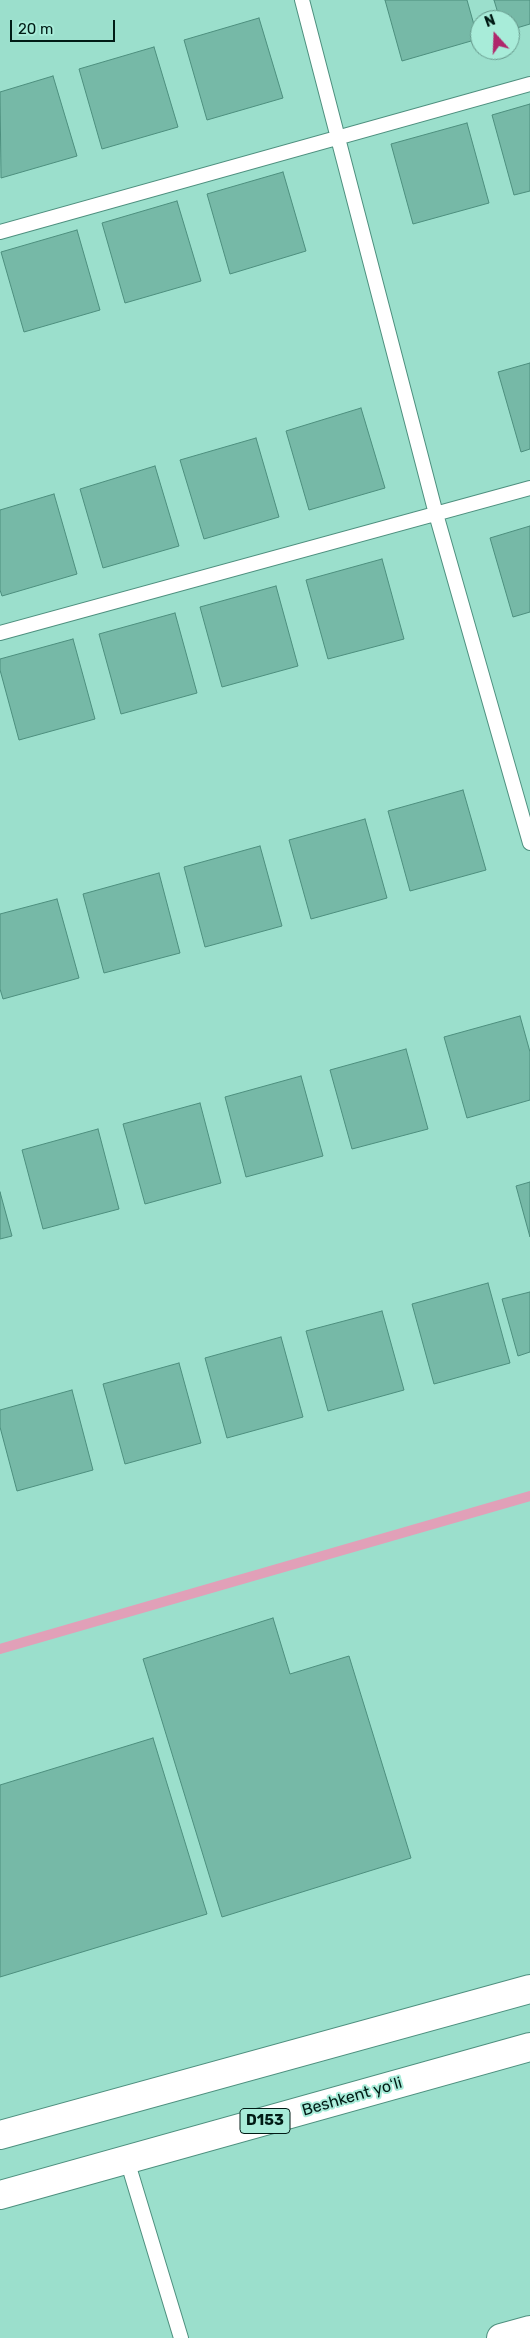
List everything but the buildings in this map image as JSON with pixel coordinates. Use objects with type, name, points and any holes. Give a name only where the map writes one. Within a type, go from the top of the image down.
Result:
[{"type":"main road","points":[[0,2135],[530,1989]]},
{"type":"main road","name":"Beshkent yoʻli","points":[[0,2195],[530,2047]]},
{"type":"main road","points":[[501,2338],[530,2330]]},
{"type":"lane","points":[[302,0],[336,137],[436,514],[530,843]]},
{"type":"lane","points":[[0,232],[530,84]]},
{"type":"lane","points":[[0,633],[530,488]]},
{"type":"lane","points":[[127,2160],[181,2338]]},
{"type":"waterway","points":[[0,1649],[530,1496]]}]
